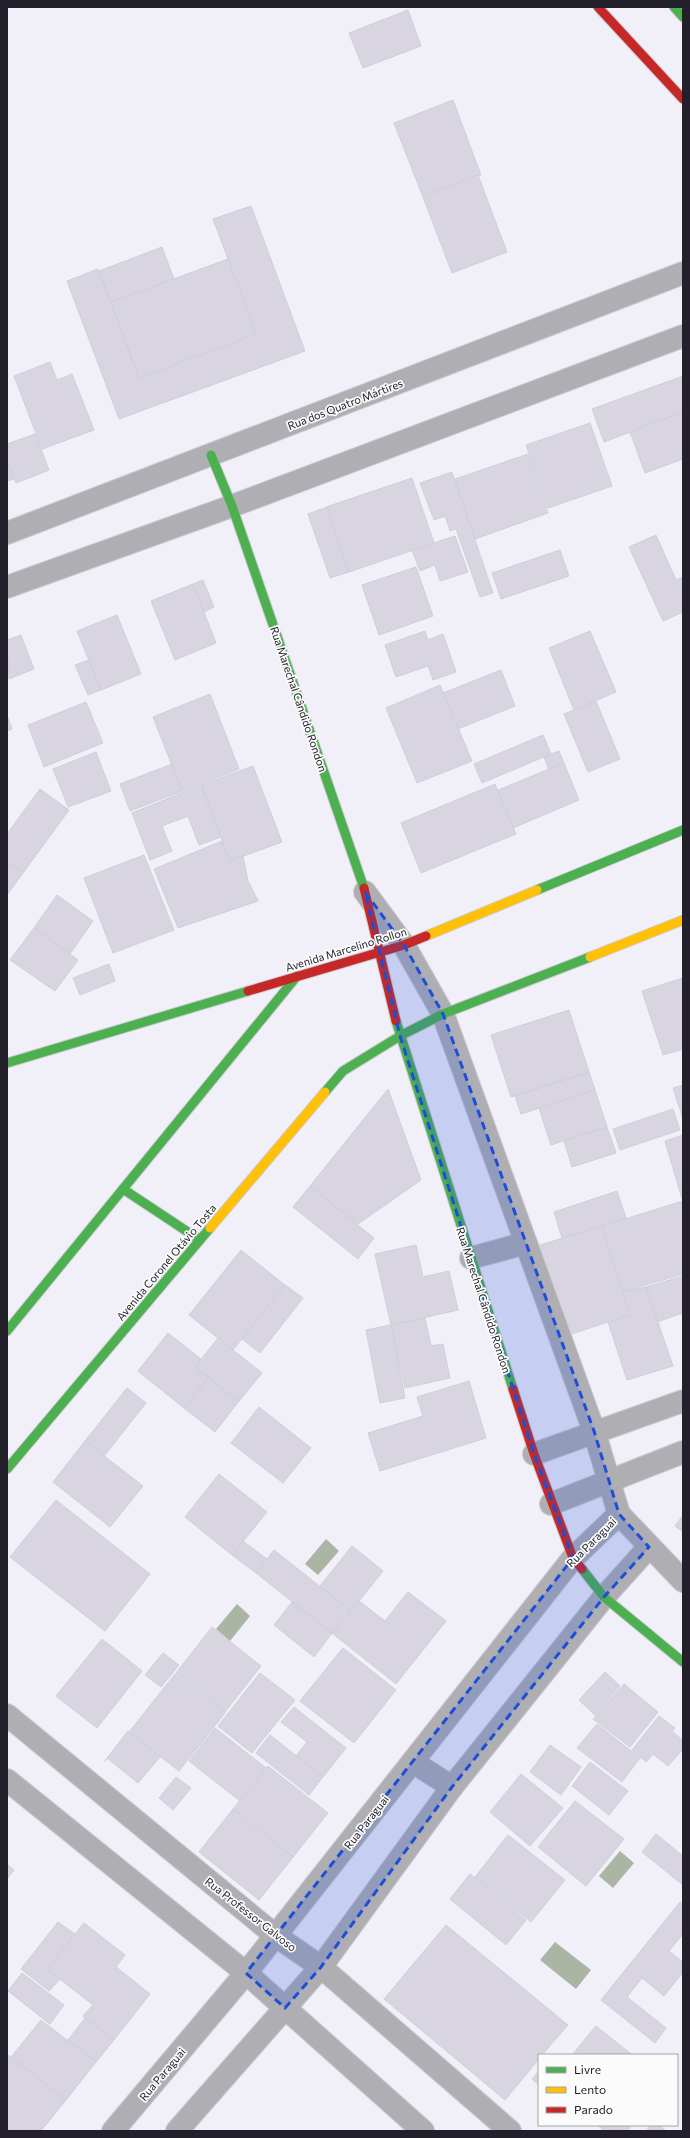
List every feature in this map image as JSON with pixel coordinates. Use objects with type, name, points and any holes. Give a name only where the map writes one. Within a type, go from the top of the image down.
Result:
[{"type":"main road","points":[[598,7],[683,99]]},
{"type":"main road","points":[[674,7],[683,17]]},
{"type":"main road","name":"Rua Marechal Cândido Rondon","points":[[212,455],[232,506],[365,892],[381,952],[400,1036],[534,1454],[573,1558],[604,1597],[683,1662]]},
{"type":"main road","name":"Avenida Marcelino Rollon","points":[[7,1063],[381,952],[683,830]]},
{"type":"main road","points":[[400,1036],[443,1014],[683,920]]},
{"type":"main road","points":[[7,1331],[297,976]]},
{"type":"main road","name":"Avenida Coronel Otávio Tosta","points":[[7,1469],[343,1070],[400,1036]]},
{"type":"main road","points":[[123,1189],[200,1240]]},
{"type":"street","name":"Rua dos Quatro Mártires","points":[[7,533],[683,273]]},
{"type":"street","points":[[7,587],[232,506],[683,336]]},
{"type":"street","name":"Rua Marechal Cândido Rondon","points":[[365,892],[404,944],[443,1014],[594,1431],[619,1514],[683,1582]]},
{"type":"street","points":[[471,1258],[526,1243]]},
{"type":"street","points":[[534,1454],[683,1400]]},
{"type":"street","points":[[552,1504],[683,1452]]},
{"type":"street","name":"Rua Paraguai","points":[[113,2131],[276,1936],[573,1558],[619,1514]]},
{"type":"street","points":[[177,2131],[321,1966],[452,1787],[604,1597],[649,1547]]},
{"type":"street","name":"Rua Professor Galvoso","points":[[7,1715],[276,1936],[321,1966],[510,2131]]},
{"type":"street","points":[[413,1762],[452,1787]]},
{"type":"street","points":[[7,1780],[246,1973],[423,2131]]},
{"type":"highlighted area","points":[[365,892],[404,945],[443,1014],[594,1431],[619,1514],[649,1547],[604,1597],[452,1787],[321,1967],[285,2008],[246,1973],[573,1558],[534,1454],[400,1036]]},
{"type":"shaded area","points":[[326,1539],[339,1551],[318,1575],[305,1564]]},
{"type":"shaded area","points":[[237,1604],[250,1616],[230,1641],[216,1629]]},
{"type":"shaded area","points":[[620,1851],[634,1863],[613,1888],[599,1876]]},
{"type":"shaded area","points":[[555,1942],[591,1970],[576,1989],[540,1960]]},
{"type":"building","points":[[408,10],[421,46],[363,68],[349,33]]},
{"type":"building","points":[[453,100],[481,175],[423,197],[394,123]]},
{"type":"building","points":[[478,175],[507,252],[452,273],[423,197]]},
{"type":"building","points":[[251,206],[305,351],[119,419],[67,281],[98,269],[139,378],[256,334],[213,219]]},
{"type":"building","points":[[162,247],[174,279],[111,302],[99,271]]},
{"type":"building","points":[[228,259],[256,334],[139,378],[111,302]]},
{"type":"building","points":[[50,362],[57,380],[72,374],[94,430],[42,449],[14,376]]},
{"type":"building","points":[[683,376],[683,412],[604,442],[592,409]]},
{"type":"building","points":[[683,412],[683,459],[645,473],[630,432]]},
{"type":"building","points":[[590,423],[612,486],[548,508],[526,445]]},
{"type":"building","points":[[35,434],[49,470],[16,483],[7,460],[7,444]]},
{"type":"building","points":[[528,454],[548,513],[475,539],[455,479]]},
{"type":"building","points":[[7,460],[14,479],[7,481]]},
{"type":"building","points":[[452,472],[493,593],[480,597],[456,529],[450,531],[445,516],[434,520],[420,483]]},
{"type":"building","points":[[412,478],[434,543],[349,572],[326,507]]},
{"type":"building","points":[[327,507],[349,572],[330,578],[308,514]]},
{"type":"building","points":[[656,535],[676,580],[683,577],[683,612],[663,621],[629,547]]},
{"type":"building","points":[[455,536],[468,572],[440,581],[435,565],[420,571],[412,550]]},
{"type":"building","points":[[560,550],[569,576],[501,599],[492,573]]},
{"type":"building","points":[[416,567],[433,616],[379,635],[362,585]]},
{"type":"building","points":[[203,580],[214,607],[204,612],[193,584]]},
{"type":"building","points":[[193,584],[216,643],[175,660],[151,601]]},
{"type":"building","points":[[117,615],[141,674],[101,690],[77,631]]},
{"type":"building","points":[[425,631],[428,640],[443,634],[456,672],[433,680],[428,666],[396,677],[385,645]]},
{"type":"building","points":[[590,631],[616,692],[574,710],[549,648]]},
{"type":"building","points":[[21,635],[34,669],[9,679],[7,640]]},
{"type":"building","points":[[89,660],[101,690],[88,695],[75,665]]},
{"type":"building","points":[[501,670],[515,706],[458,729],[443,693]]},
{"type":"building","points":[[440,685],[472,761],[417,783],[386,708]]},
{"type":"building","points":[[210,694],[239,769],[182,791],[153,717]]},
{"type":"building","points":[[596,701],[620,759],[588,772],[564,714]]},
{"type":"building","points":[[86,702],[103,743],[44,767],[28,725]]},
{"type":"building","points":[[7,715],[12,729],[7,731]]},
{"type":"building","points":[[543,735],[551,754],[482,783],[474,764]]},
{"type":"building","points":[[559,751],[564,763],[549,770],[544,757]]},
{"type":"building","points":[[96,752],[111,791],[68,807],[53,769]]},
{"type":"building","points":[[564,763],[579,800],[513,828],[498,790]]},
{"type":"building","points":[[172,764],[182,791],[130,811],[120,784]]},
{"type":"building","points":[[253,766],[282,842],[230,861],[201,785]]},
{"type":"building","points":[[495,784],[516,834],[421,873],[401,823]]},
{"type":"building","points":[[201,785],[221,837],[199,845],[188,816],[162,826],[172,851],[150,860],[132,813]]},
{"type":"building","points":[[40,789],[69,810],[23,873],[7,861],[7,834]]},
{"type":"building","points":[[222,841],[230,861],[243,856],[248,881],[258,901],[178,928],[154,869]]},
{"type":"building","points":[[144,855],[174,930],[113,953],[84,878]]},
{"type":"building","points":[[7,861],[23,873],[7,895]]},
{"type":"building","points":[[57,895],[93,921],[70,954],[34,928]]},
{"type":"building","points":[[34,928],[78,960],[55,991],[10,960]]},
{"type":"building","points":[[109,964],[115,981],[80,995],[73,978]]},
{"type":"building","points":[[683,978],[683,1049],[663,1055],[642,991]]},
{"type":"building","points":[[569,1010],[589,1072],[511,1097],[491,1035]]},
{"type":"building","points":[[589,1072],[595,1090],[521,1114],[515,1096]]},
{"type":"building","points":[[683,1085],[683,1119],[673,1088]]},
{"type":"building","points":[[388,1089],[421,1180],[358,1224],[310,1186]]},
{"type":"building","points":[[595,1090],[607,1127],[551,1145],[539,1108]]},
{"type":"building","points":[[673,1109],[680,1130],[620,1150],[613,1129]]},
{"type":"building","points":[[607,1127],[616,1153],[572,1167],[564,1141]]},
{"type":"building","points":[[683,1135],[683,1199],[682,1199],[665,1141]]},
{"type":"building","points":[[310,1186],[374,1238],[358,1259],[293,1207]]},
{"type":"building","points":[[617,1191],[626,1218],[562,1238],[554,1212]]},
{"type":"building","points":[[683,1201],[683,1274],[622,1292],[602,1226]]},
{"type":"building","points":[[602,1226],[630,1315],[565,1336],[537,1246]]},
{"type":"building","points":[[416,1245],[423,1277],[449,1271],[458,1310],[391,1325],[375,1254]]},
{"type":"building","points":[[241,1250],[285,1285],[233,1350],[189,1315]]},
{"type":"building","points":[[683,1276],[683,1313],[657,1322],[646,1287]]},
{"type":"building","points":[[285,1285],[303,1298],[260,1353],[242,1339]]},
{"type":"building","points":[[646,1287],[673,1366],[627,1380],[608,1322],[630,1315],[622,1292]]},
{"type":"building","points":[[425,1318],[431,1346],[443,1344],[450,1378],[405,1388],[391,1325]]},
{"type":"building","points":[[391,1325],[405,1398],[380,1403],[366,1330]]},
{"type":"building","points":[[168,1333],[201,1359],[195,1367],[208,1378],[184,1408],[138,1371]]},
{"type":"building","points":[[218,1338],[262,1373],[239,1401],[195,1367]]},
{"type":"building","points":[[208,1378],[239,1401],[215,1432],[184,1408]]},
{"type":"building","points":[[469,1381],[486,1438],[380,1471],[368,1433],[423,1416],[417,1397]]},
{"type":"building","points":[[127,1388],[146,1403],[104,1456],[85,1441]]},
{"type":"building","points":[[259,1407],[311,1448],[283,1483],[231,1443]]},
{"type":"building","points":[[85,1441],[143,1486],[110,1527],[53,1482]]},
{"type":"building","points":[[219,1474],[267,1512],[232,1555],[185,1517]]},
{"type":"building","points":[[56,1500],[150,1574],[105,1631],[10,1557]]},
{"type":"building","points":[[683,1515],[683,1532],[675,1526]]},
{"type":"building","points":[[243,1541],[267,1559],[256,1573],[232,1555]]},
{"type":"building","points":[[352,1546],[383,1571],[351,1611],[320,1586]]},
{"type":"building","points":[[274,1550],[351,1611],[332,1633],[256,1573]]},
{"type":"building","points":[[408,1592],[446,1621],[396,1684],[332,1633],[359,1601],[385,1621]]},
{"type":"building","points":[[292,1602],[332,1633],[314,1657],[274,1625]]},
{"type":"building","points":[[212,1627],[261,1666],[225,1712],[176,1673]]},
{"type":"building","points":[[102,1639],[142,1671],[97,1728],[56,1696]]},
{"type":"building","points":[[343,1648],[396,1690],[354,1743],[300,1701]]},
{"type":"building","points":[[163,1653],[179,1665],[161,1687],[145,1675]]},
{"type":"building","points":[[605,1672],[620,1686],[595,1715],[579,1700]]},
{"type":"building","points":[[260,1673],[295,1700],[252,1753],[218,1726]]},
{"type":"building","points":[[175,1674],[225,1713],[179,1771],[129,1732]]},
{"type":"building","points":[[624,1684],[658,1712],[630,1747],[593,1719]]},
{"type":"building","points":[[294,1707],[346,1748],[323,1777],[296,1756],[307,1742],[281,1722]]},
{"type":"building","points":[[659,1716],[675,1728],[672,1731],[683,1741],[683,1749],[668,1766],[653,1754],[646,1762],[632,1750]]},
{"type":"building","points":[[597,1724],[640,1758],[622,1782],[577,1748]]},
{"type":"building","points":[[215,1728],[266,1768],[240,1801],[189,1761]]},
{"type":"building","points":[[128,1731],[160,1757],[138,1783],[107,1758]]},
{"type":"building","points":[[270,1735],[323,1777],[309,1795],[256,1753]]},
{"type":"building","points":[[550,1745],[581,1767],[561,1795],[530,1772]]},
{"type":"building","points":[[590,1762],[628,1791],[609,1815],[572,1786]]},
{"type":"building","points":[[268,1766],[328,1813],[293,1857],[233,1809]]},
{"type":"building","points":[[521,1774],[563,1808],[530,1846],[490,1812]]},
{"type":"building","points":[[176,1777],[191,1788],[173,1810],[159,1798]]},
{"type":"building","points":[[575,1801],[624,1839],[586,1886],[538,1847]]},
{"type":"building","points":[[233,1809],[293,1857],[259,1900],[199,1852]]},
{"type":"building","points":[[656,1834],[683,1856],[683,1885],[642,1852]]},
{"type":"building","points":[[508,1835],[565,1880],[531,1922],[475,1877]]},
{"type":"building","points":[[7,1864],[14,1870],[7,1879]]},
{"type":"building","points":[[470,1874],[526,1920],[506,1945],[450,1899]]},
{"type":"building","points":[[680,1902],[683,1904],[683,1934],[669,1951],[683,1962],[683,1972],[664,1996],[642,1978],[627,1997],[666,2028],[655,2043],[601,2000]]},
{"type":"building","points":[[58,1922],[75,1934],[47,1969],[60,1979],[49,1991],[21,1969]]},
{"type":"building","points":[[84,1923],[125,1955],[116,1967],[150,1994],[114,2040],[83,2016],[93,2005],[47,1969]]},
{"type":"building","points":[[446,1925],[568,2025],[543,2054],[538,2054],[538,2060],[505,2100],[384,1999]]},
{"type":"building","points":[[22,1973],[64,2005],[50,2024],[8,1991]]},
{"type":"building","points":[[85,2018],[114,2040],[96,2062],[68,2040]]},
{"type":"building","points":[[41,2020],[96,2062],[66,2100],[11,2057]]},
{"type":"building","points":[[596,2026],[631,2054],[573,2054]]},
{"type":"building","points":[[8,2055],[66,2100],[41,2131],[11,2131],[7,2128]]},
{"type":"building","points":[[538,2072],[538,2084],[532,2079]]},
{"type":"building","points":[[598,2126],[631,2126],[627,2131],[605,2131]]},
{"type":"building","points":[[650,2126],[660,2126],[666,2131],[646,2131]]},
{"type":"traffic: fast","points":[[674,7],[683,17]]},
{"type":"traffic: fast","points":[[211,455],[232,506],[364,888]]},
{"type":"traffic: fast","points":[[537,890],[683,830]]},
{"type":"traffic: fast","points":[[325,1092],[343,1071],[400,1036],[443,1014],[590,957]]},
{"type":"traffic: fast","points":[[7,1331],[297,976]]},
{"type":"traffic: fast","points":[[7,1063],[248,991]]},
{"type":"traffic: fast","points":[[396,1021],[513,1389]]},
{"type":"traffic: fast","points":[[123,1189],[200,1240]]},
{"type":"traffic: fast","points":[[7,1469],[210,1228]]},
{"type":"traffic: fast","points":[[582,1569],[604,1597],[683,1662]]},
{"type":"traffic: slow","points":[[426,936],[537,890]]},
{"type":"traffic: slow","points":[[590,957],[683,920]]},
{"type":"traffic: slow","points":[[210,1228],[325,1092]]},
{"type":"traffic: jam","points":[[598,7],[683,99]]},
{"type":"traffic: jam","points":[[364,888],[396,1021]]},
{"type":"traffic: jam","points":[[248,991],[404,945],[426,936]]},
{"type":"traffic: jam","points":[[513,1389],[534,1454],[573,1558],[582,1569]]}]
